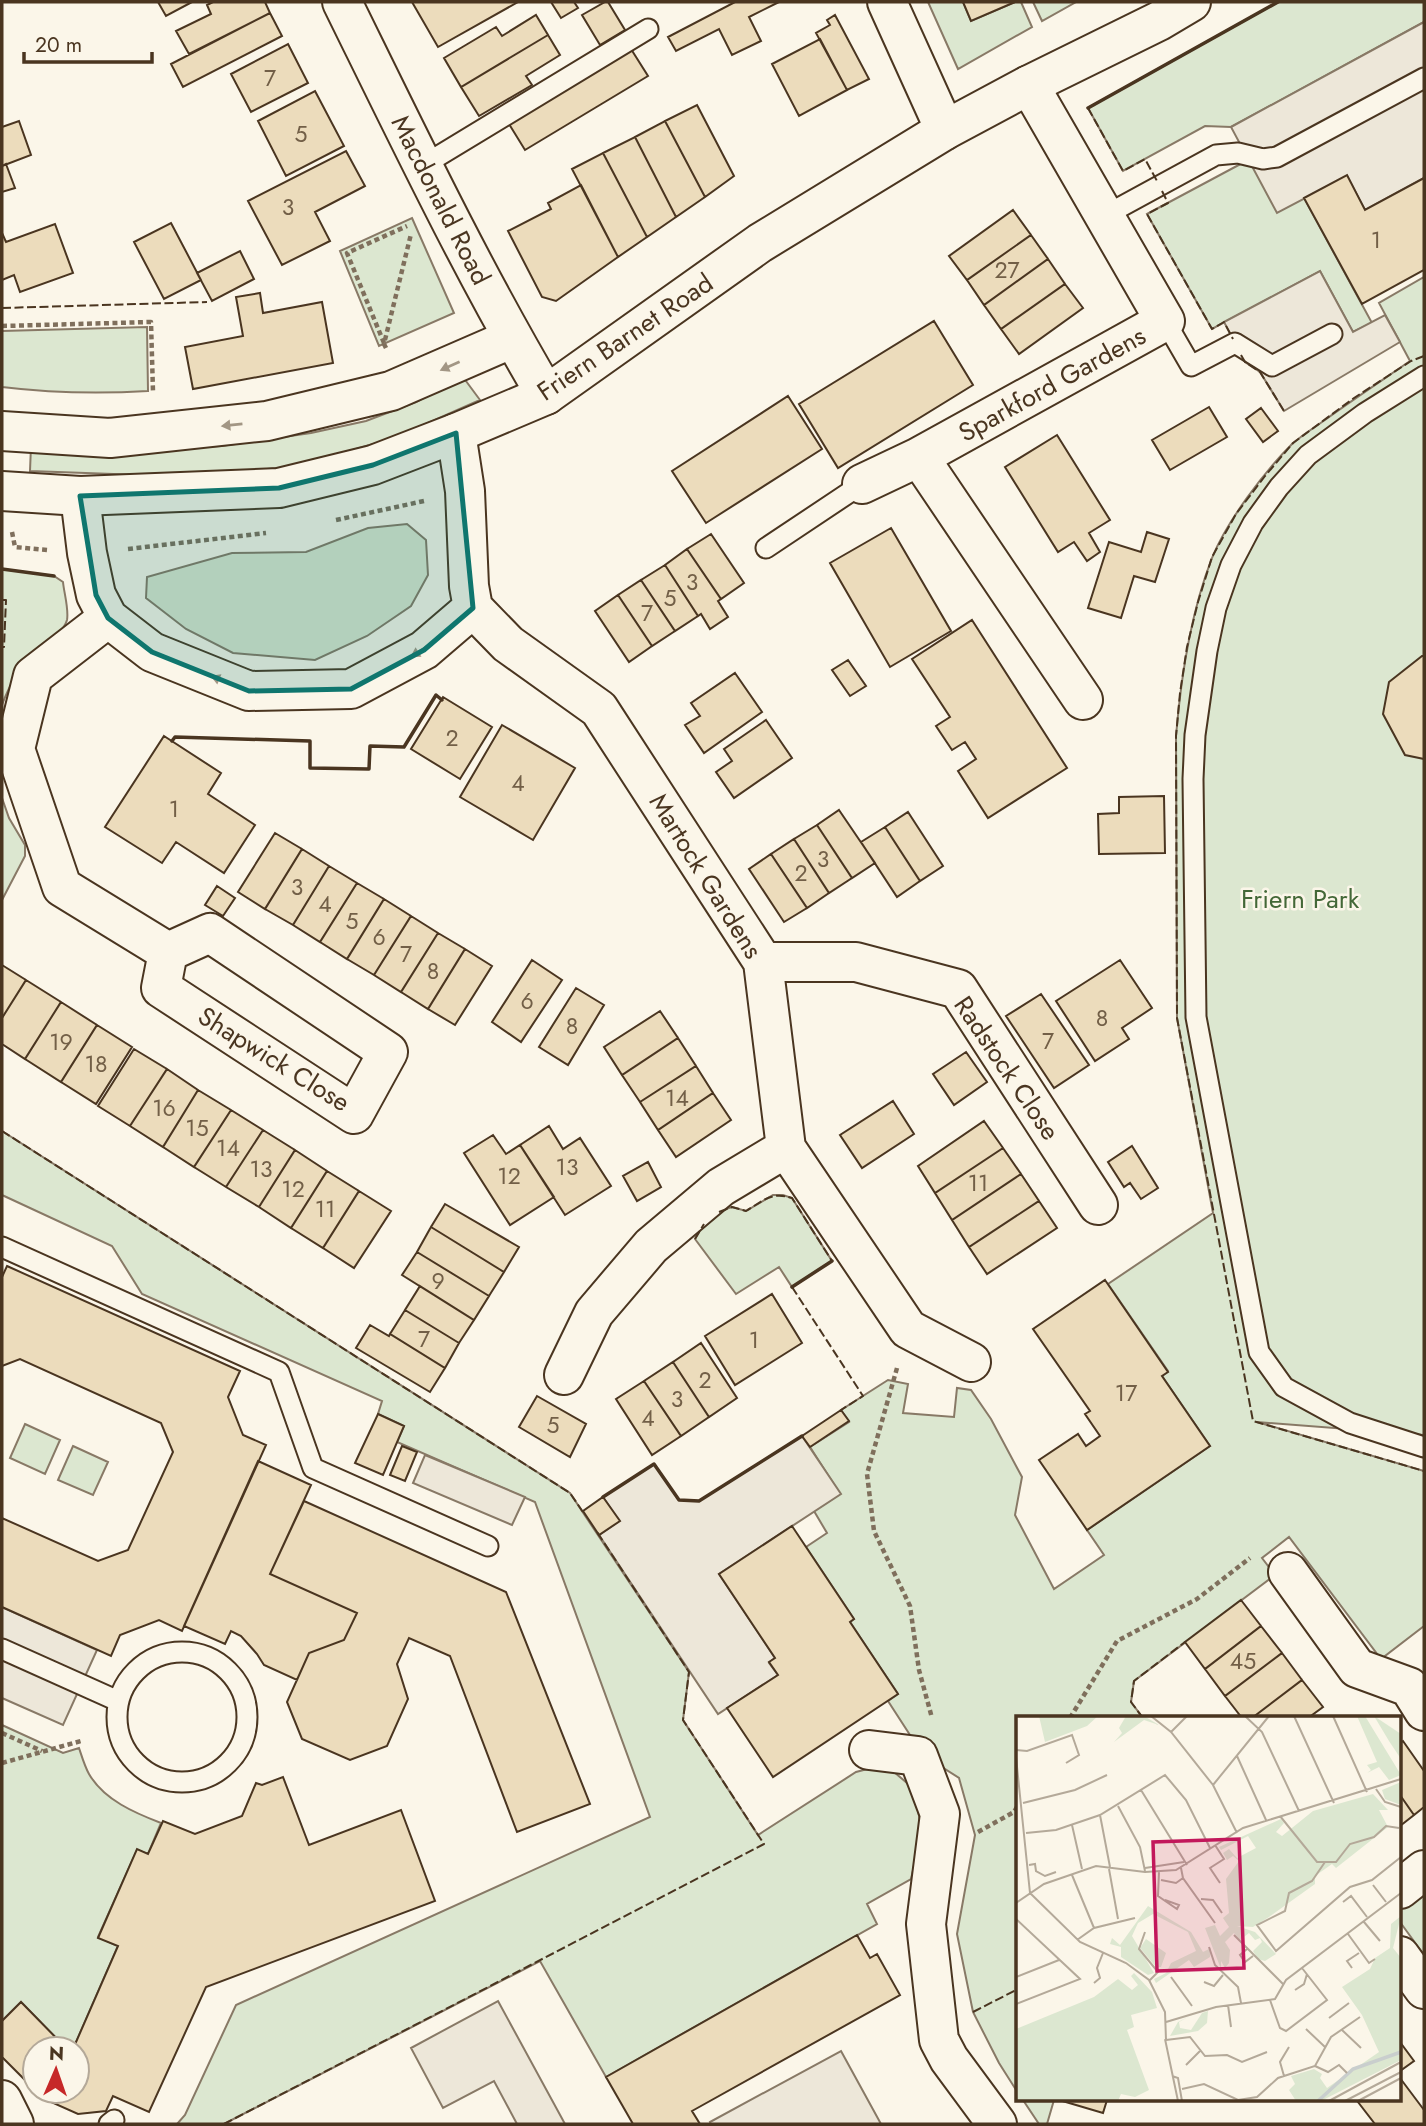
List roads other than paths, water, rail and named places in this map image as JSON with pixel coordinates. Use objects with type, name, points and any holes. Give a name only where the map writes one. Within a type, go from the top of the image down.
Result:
[{"type":"street","name":"Macdonald Road","points":[[342,2],[422,166],[546,395]]},
{"type":"street","points":[[887,2],[944,130]]},
{"type":"street","name":"Friern Barnet Road","points":[[2,491],[80,496],[279,488],[373,465],[456,433],[546,395],[760,243],[944,130],[1191,2]]},
{"type":"street","name":"Sparkford Gardens","points":[[862,484],[919,457],[1165,321],[1029,85]]},
{"type":"street","points":[[2,431],[110,438],[267,421],[401,388],[513,338]]},
{"type":"street","points":[[80,496],[87,552],[96,594],[108,618],[152,652],[249,691],[351,689],[424,650],[473,608],[469,586],[465,491],[456,433]]},
{"type":"street","points":[[919,457],[1083,700]]},
{"type":"street","name":"Martock Gardens","points":[[473,608],[508,643],[599,709],[763,962],[786,1148],[908,1329],[971,1362]]},
{"type":"street","points":[[108,618],[33,676],[15,748],[62,887],[169,952]]},
{"type":"street","name":"Shapwick Close","points":[[211,933],[388,1052],[354,1114],[161,988],[169,952],[211,933]]},
{"type":"street","name":"Radstock Close","points":[[763,962],[856,962],[958,989],[1098,1205]]},
{"type":"street","points":[[564,1375],[594,1313],[651,1246],[721,1186],[786,1148]]},
{"type":"street","points":[[1272,1563],[1357,1668],[1409,1688],[1424,1711]]},
{"type":"street","points":[[869,1750],[918,1756],[940,1814],[926,1924],[939,2040],[949,2059],[997,2124]]},
{"type":"street","points":[[1402,1887],[1424,1870]]},
{"type":"street","points":[[1402,1959],[1424,1989]]},
{"type":"street","points":[[2,2100],[13,2124]]},
{"type":"lane","points":[[422,166],[648,29]]},
{"type":"lane","points":[[1104,216],[1216,155],[1238,153],[1263,159],[1278,158],[1424,78]]},
{"type":"lane","points":[[1165,321],[1191,366],[1235,342],[1272,366],[1332,334]]},
{"type":"lane","points":[[1424,376],[1365,413],[1308,455],[1253,523],[1231,565],[1216,608],[1200,693],[1193,779],[1196,1017],[1259,1352],[1284,1387],[1350,1423],[1424,1447]]},
{"type":"lane","points":[[766,548],[862,484]]},
{"type":"lane","points":[[2,1247],[279,1372],[313,1468],[488,1546]]},
{"type":"lane","points":[[2,1649],[118,1701]]},
{"type":"lane","points":[[172,1653],[198,1654],[221,1665],[238,1684],[247,1708],[245,1733],[234,1757],[215,1774],[191,1782],[165,1781],[143,1770],[126,1751],[117,1727],[118,1701],[129,1678],[148,1661],[172,1653]]},
{"type":"park label","name":"Friern Park","points":[[1300,899]]}]
